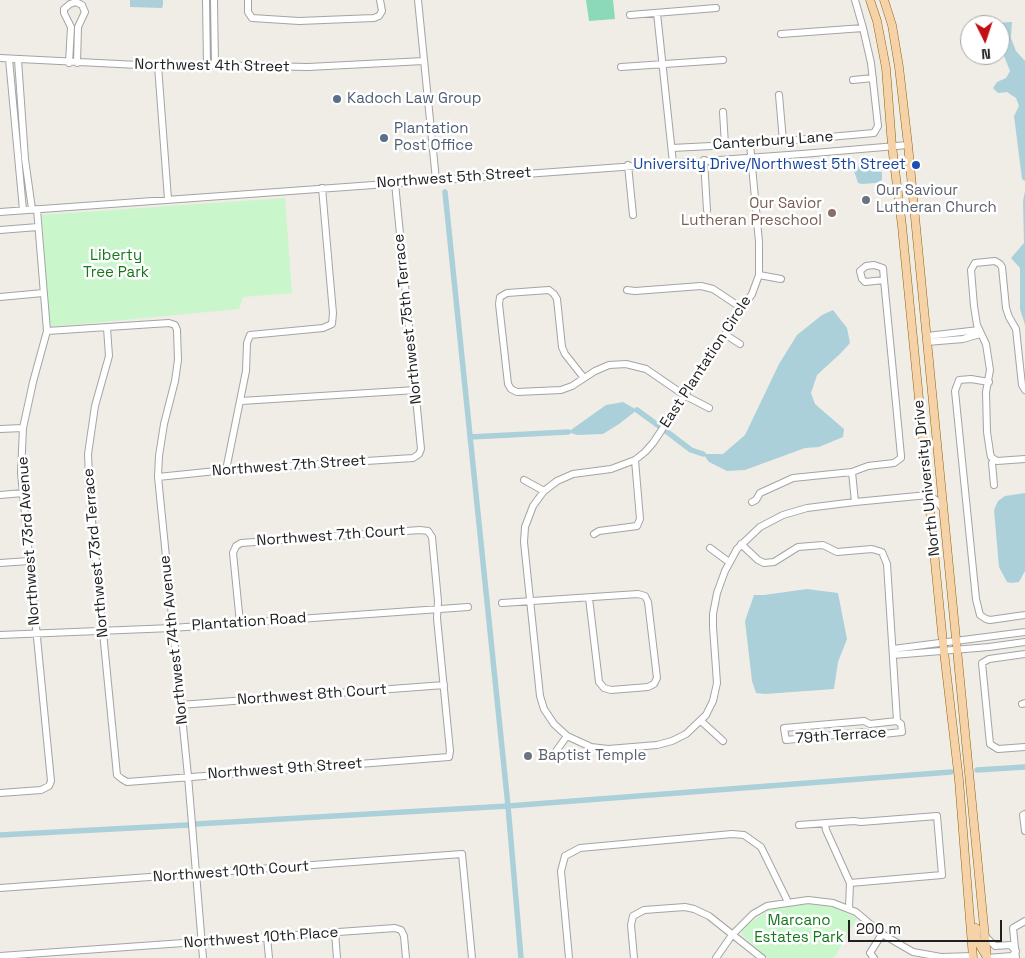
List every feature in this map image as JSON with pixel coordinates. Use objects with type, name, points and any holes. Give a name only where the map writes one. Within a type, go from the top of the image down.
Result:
[{"type":"main road","name":"North University Drive","points":[[870,0],[877,21],[886,68],[892,146],[912,327],[943,647],[959,780],[974,957]]},
{"type":"main road","name":"North University Drive","points":[[884,0],[892,25],[899,67],[908,145],[987,958]]},
{"type":"main road","points":[[912,327],[927,339]]},
{"type":"main road","points":[[966,870],[970,875],[977,940],[987,958]]},
{"type":"street","points":[[206,0],[207,65]]},
{"type":"street","points":[[214,0],[215,65]]},
{"type":"street","points":[[248,0],[248,12],[252,18],[299,21],[374,18],[379,16],[382,11],[380,0]]},
{"type":"street","points":[[418,0],[436,180]]},
{"type":"street","points":[[853,80],[873,78],[864,28],[854,0]]},
{"type":"street","points":[[69,63],[71,27],[64,14],[64,9],[76,2],[82,5],[85,12],[78,27],[77,63]]},
{"type":"street","points":[[630,15],[716,8]]},
{"type":"street","points":[[657,13],[673,163]]},
{"type":"street","points":[[781,34],[864,28]]},
{"type":"street","name":"Northwest 4th Street","points":[[0,58],[9,60],[158,66],[308,67],[424,61]]},
{"type":"street","points":[[9,60],[23,210]]},
{"type":"street","name":"Northwest 73rd Avenue","points":[[0,793],[41,790],[48,786],[51,781],[28,561],[21,473],[24,428],[33,382],[47,331],[38,227],[25,159],[18,60]]},
{"type":"street","points":[[621,67],[723,60]]},
{"type":"street","points":[[158,66],[168,199]]},
{"type":"street","name":"Canterbury Lane","points":[[672,148],[750,144],[874,133],[878,126],[873,78]]},
{"type":"street","points":[[779,95],[783,141]]},
{"type":"street","points":[[722,112],[725,145]]},
{"type":"street","name":"East Plantation Circle","points":[[567,736],[554,724],[544,709],[540,696],[529,602],[524,542],[525,527],[533,506],[544,491],[557,481],[573,474],[612,469],[635,460],[653,443],[752,294],[759,275],[759,242],[750,144]]},
{"type":"street","name":"Northwest 5th Street","points":[[0,212],[908,145]]},
{"type":"street","points":[[704,160],[707,210]]},
{"type":"street","points":[[628,166],[633,215]]},
{"type":"street","name":"Northwest 75th Terrace","points":[[395,183],[416,390],[421,449],[419,454]]},
{"type":"street","points":[[226,470],[241,401],[246,371],[247,344],[250,335],[323,328],[332,324],[333,313],[322,188]]},
{"type":"street","points":[[0,230],[38,227]]},
{"type":"street","points":[[1025,390],[1021,380],[1016,329],[1006,308],[1002,267],[995,261],[975,263],[972,270],[974,306],[979,332],[986,344],[990,370],[986,392],[987,432],[990,452],[994,459],[998,461],[1025,459]]},
{"type":"street","points":[[759,275],[781,279]]},
{"type":"street","name":"North University Drive","points":[[852,472],[868,466],[894,463],[900,460],[901,456],[884,280]]},
{"type":"street","points":[[627,290],[701,286],[713,289],[743,309]]},
{"type":"street","points":[[584,378],[565,354],[562,347],[557,300],[554,294],[549,290],[507,293],[500,297],[499,304],[508,384],[511,389],[517,392],[561,390],[572,386],[584,378],[595,370],[609,365],[626,364],[646,369],[684,395],[709,408]]},
{"type":"street","points":[[0,297],[43,293]]},
{"type":"street","name":"Northwest 74th Avenue","points":[[107,328],[169,323],[175,325],[177,330],[178,360],[164,424],[158,477],[188,776],[203,958]]},
{"type":"street","points":[[47,331],[107,328]]},
{"type":"street","name":"Northwest 73rd Terrace","points":[[107,328],[110,356],[95,406],[88,454],[90,500],[102,632],[118,775],[122,780]]},
{"type":"street","points":[[927,339],[952,337],[967,339],[979,332]]},
{"type":"street","points":[[726,335],[740,344]]},
{"type":"street","points":[[989,382],[971,379],[960,380],[956,392],[976,599],[980,616],[990,620],[1025,615]]},
{"type":"street","points":[[241,401],[416,390]]},
{"type":"street","points":[[0,429],[24,428]]},
{"type":"street","name":"Northwest 7th Street","points":[[158,477],[226,470],[413,458],[419,454]]},
{"type":"street","points":[[994,459],[992,463],[994,485]]},
{"type":"street","points":[[594,534],[599,531],[636,526],[640,519],[635,460]]},
{"type":"street","points":[[752,502],[756,500],[760,493],[793,478],[852,472],[855,502]]},
{"type":"street","points":[[524,480],[544,491]]},
{"type":"street","points":[[0,495],[23,493]]},
{"type":"street","points":[[554,754],[567,736],[591,747],[608,749],[657,745],[672,741],[686,734],[701,722],[710,708],[716,692],[717,674],[713,614],[720,582],[729,562],[741,544],[767,522],[806,508],[928,495],[936,500],[944,510]]},
{"type":"street","name":"Northwest 7th Court","points":[[240,623],[233,553],[236,546],[240,543],[420,530],[428,532],[432,537],[438,601],[437,609]]},
{"type":"street","points":[[741,544],[758,560],[764,563],[774,562],[798,547],[806,546],[823,545],[836,552],[872,548],[882,552],[887,564],[898,721]]},
{"type":"street","points":[[710,548],[729,562]]},
{"type":"street","points":[[0,563],[28,561]]},
{"type":"street","points":[[502,603],[638,594],[645,596],[648,602],[657,678],[654,684],[648,687],[611,690],[604,688],[599,682],[589,598]]},
{"type":"street","name":"Plantation Road","points":[[0,635],[172,628],[468,607]]},
{"type":"street","points":[[437,609],[444,685]]},
{"type":"street","points":[[943,647],[957,641],[1025,632]]},
{"type":"street","points":[[893,652],[943,647],[958,650],[1025,642]]},
{"type":"street","points":[[1025,654],[984,661],[982,663],[990,744],[998,749],[1025,748]]},
{"type":"street","name":"Northwest 8th Court","points":[[180,705],[444,685]]},
{"type":"street","name":"Northwest 9th Street","points":[[122,780],[127,782],[449,757],[444,685]]},
{"type":"street","name":"79th Terrace","points":[[864,721],[870,724],[898,721],[901,724],[902,732],[873,735],[864,732],[786,740],[784,728],[864,721]]},
{"type":"street","points":[[701,722],[723,741]]},
{"type":"street","points":[[1024,814],[1025,831]]},
{"type":"street","points":[[798,825],[937,816],[942,875],[850,883]]},
{"type":"street","points":[[825,824],[850,883],[850,908]]},
{"type":"street","points":[[569,958],[561,870],[565,856],[580,848],[732,834],[744,835],[761,847],[788,902]]},
{"type":"street","name":"Northwest 10th Court","points":[[0,888],[462,854],[472,958]]},
{"type":"street","points":[[716,958],[732,935],[754,914],[767,906],[816,900],[850,908],[862,915],[882,934],[906,948],[921,954],[941,957],[974,957]]},
{"type":"street","points":[[634,958],[631,925],[633,916],[644,910],[684,907],[694,909],[709,916],[762,958]]},
{"type":"street","points":[[1016,954],[1013,928],[1025,921]]},
{"type":"street","name":"Northwest 10th Place","points":[[0,956],[395,928],[401,930],[404,936],[406,958]]},
{"type":"street","points":[[335,932],[338,958]]},
{"type":"street","points":[[874,958],[870,953],[882,934]]},
{"type":"street","points":[[985,936],[995,946],[1010,945],[1016,954]]},
{"type":"street","points":[[267,937],[269,958]]},
{"type":"street","points":[[987,958],[1016,954]]},
{"type":"green space","points":[[586,0],[613,0],[615,19],[589,21]]},
{"type":"green space","name":"Liberty Tree Park","points":[[285,198],[292,293],[243,297],[239,309],[49,327],[42,215]]},
{"type":"green space","name":"Marcano Estates Park","points":[[793,902],[824,903],[857,918],[834,958],[768,958],[742,935],[742,930],[748,924],[770,909]]},
{"type":"water","points":[[130,0],[163,0],[163,5],[162,8],[130,7]]},
{"type":"water","points":[[1010,22],[1012,22],[1011,38],[1016,51],[1025,61],[1025,181],[1022,179],[1014,116],[1019,106],[1016,98],[1007,92],[998,93],[993,88],[997,82],[1006,78],[1010,71],[1008,65],[1010,65]]},
{"type":"water","points":[[859,164],[877,167],[882,173],[882,180],[876,183],[858,183],[854,171],[855,167]]},
{"type":"water","points":[[1025,191],[1025,325],[1020,309],[1020,268],[1011,258],[1024,243],[1023,201]]},
{"type":"water","points":[[833,310],[847,328],[850,343],[817,375],[811,393],[815,404],[844,429],[843,437],[819,447],[805,448],[745,470],[727,471],[709,462],[703,454],[723,454],[745,435],[779,364],[797,335],[822,315]]},
{"type":"water","points":[[623,402],[637,410],[603,434],[577,435],[568,432],[606,405]]},
{"type":"water","points":[[1025,493],[1025,571],[1019,582],[1012,583],[1007,582],[999,567],[994,510],[998,501],[1005,496]]},
{"type":"water","points":[[807,589],[838,593],[847,639],[838,662],[834,689],[756,693],[752,681],[745,621],[754,595]]},
{"type":"waterway","points":[[445,192],[508,806],[521,958]]},
{"type":"waterway","points":[[637,410],[659,426]]},
{"type":"waterway","points":[[666,431],[691,450],[703,454]]},
{"type":"waterway","points":[[470,437],[568,432]]},
{"type":"waterway","points":[[977,770],[1025,767]]},
{"type":"waterway","points":[[196,824],[508,806],[951,772]]},
{"type":"waterway","points":[[0,835],[188,825]]},
{"type":"place","name":"Kadoch Law Group","points":[[337,99]]},
{"type":"place","name":"Plantation Post Office","points":[[384,138]]},
{"type":"place","name":"University Drive/Northwest 5th Street","points":[[916,165]]},
{"type":"place","name":"Our Saviour Lutheran Church","points":[[866,200]]},
{"type":"place","name":"Our Savior Lutheran Preschool","points":[[832,213]]},
{"type":"place","name":"Baptist Temple","points":[[528,756]]}]
